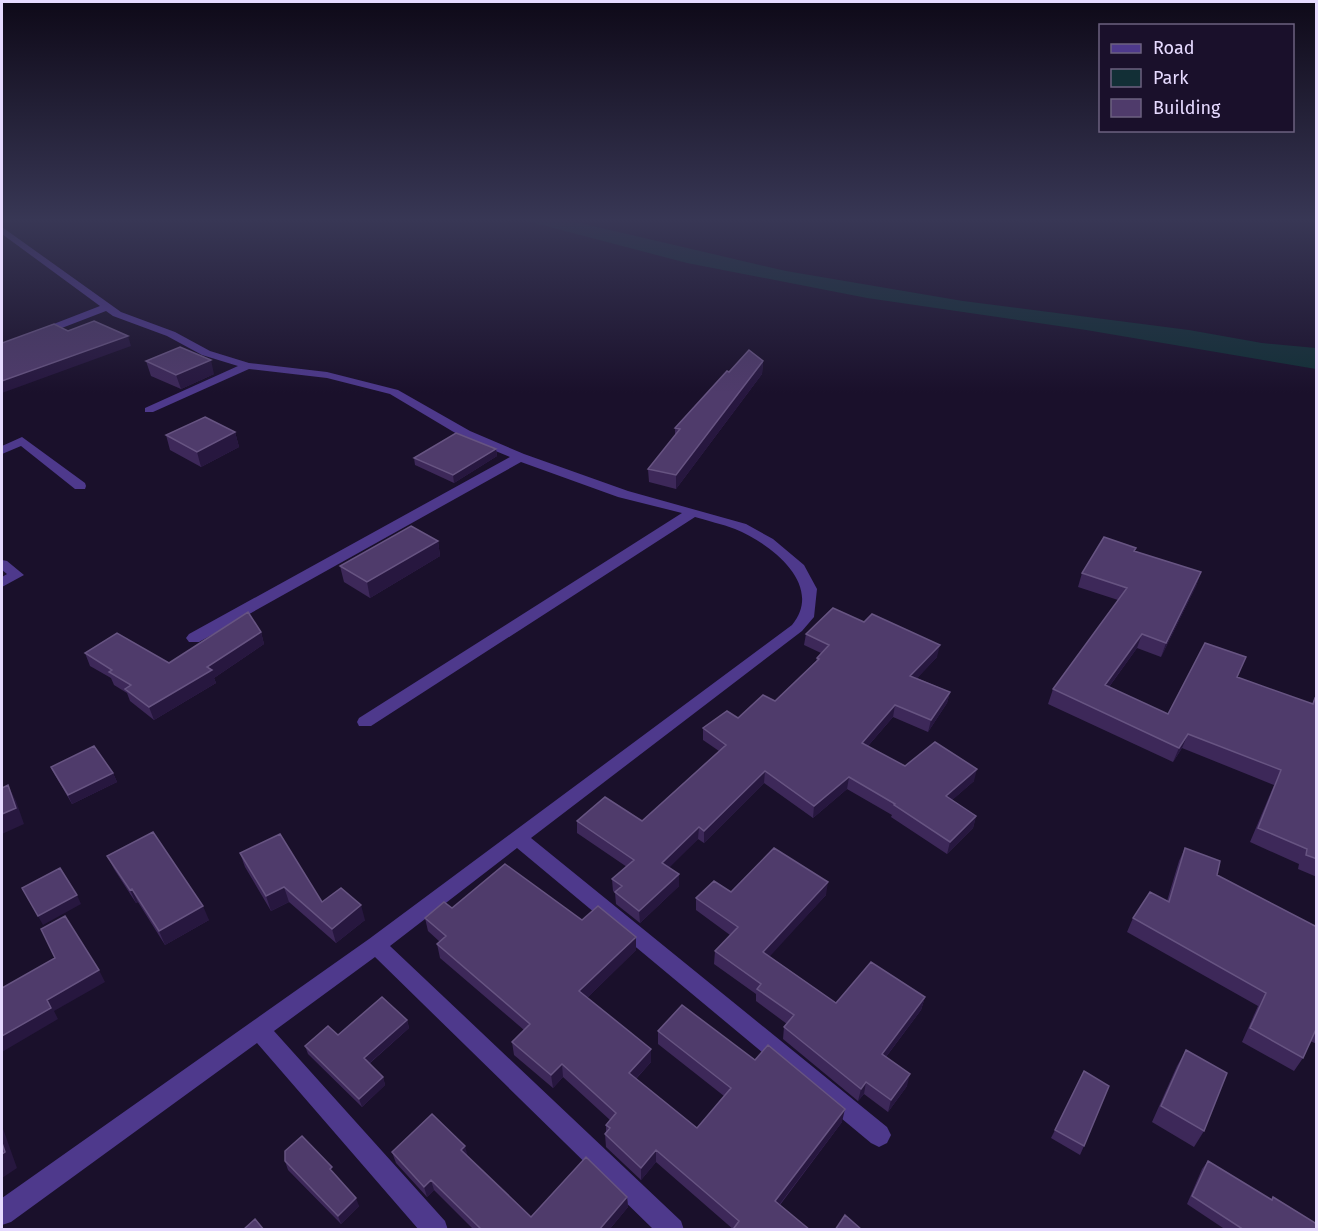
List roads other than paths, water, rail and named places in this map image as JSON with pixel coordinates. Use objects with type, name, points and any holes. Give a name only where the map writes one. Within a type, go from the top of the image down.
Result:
[{"type":"street","points":[[2,1213],[376,945],[797,628],[806,617],[810,589],[799,568],[768,542],[741,528],[693,512],[623,494],[520,457],[466,434],[394,392],[327,375],[248,366],[206,353],[171,334],[117,314],[67,277]]},
{"type":"street","points":[[2,348],[107,307]]},
{"type":"street","points":[[149,410],[248,366]]},
{"type":"street","points":[[2,450],[22,441],[80,486]]},
{"type":"street","points":[[194,638],[520,457]]},
{"type":"street","points":[[365,722],[693,512]]},
{"type":"street","points":[[2,564],[17,575],[2,583]]},
{"type":"street","points":[[518,838],[879,1135]]},
{"type":"street","points":[[376,945],[672,1230]]},
{"type":"street","points":[[258,1029],[436,1230]]}]
